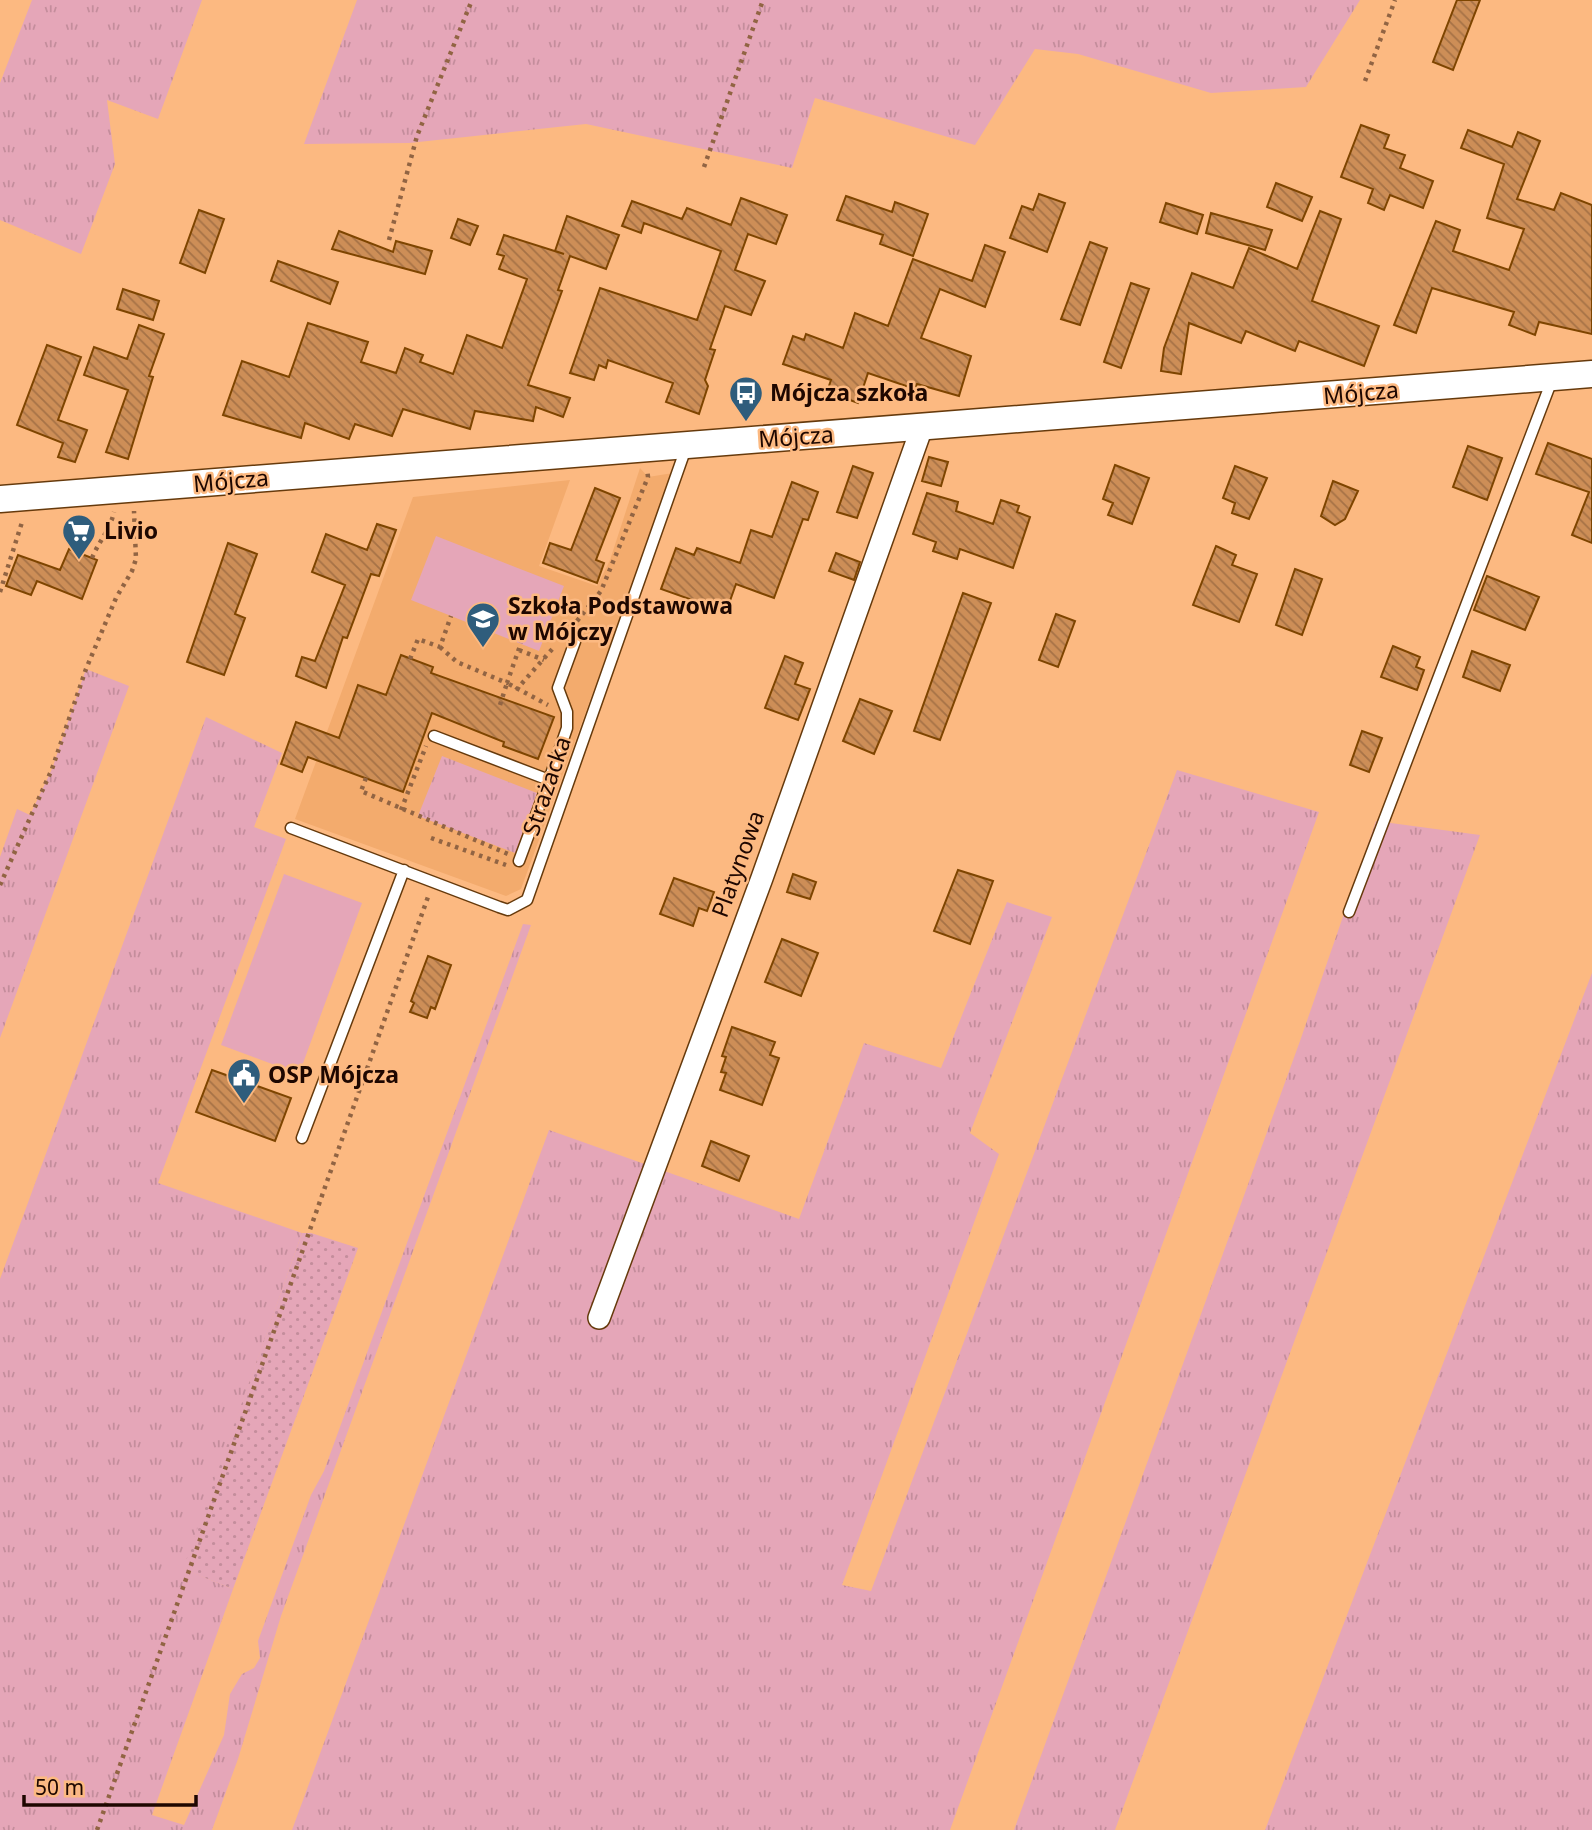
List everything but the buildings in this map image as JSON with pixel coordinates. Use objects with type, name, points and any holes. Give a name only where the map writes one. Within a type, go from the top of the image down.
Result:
[{"type":"street","name":"Mójcza","points":[[0,499],[122,494],[687,445],[1592,374]]},
{"type":"street","name":"Platynowa","points":[[598,1318],[762,878],[922,427]]},
{"type":"lane","points":[[1349,912],[1553,377]]},
{"type":"lane","name":"Strażacka","points":[[291,828],[508,909],[519,907],[532,893],[687,445]]},
{"type":"lane","points":[[519,859],[567,728],[566,712],[558,688],[577,636]]},
{"type":"lane","points":[[435,736],[550,780]]},
{"type":"lane","points":[[302,1138],[404,870]]},
{"type":"path","points":[[389,240],[417,136],[472,0]]},
{"type":"path","points":[[704,167],[763,0]]},
{"type":"path","points":[[1365,81],[1395,0]]},
{"type":"path","points":[[575,624],[601,592],[615,560],[648,477],[646,460]]},
{"type":"path","points":[[92,558],[100,538],[109,529],[122,494]]},
{"type":"path","points":[[0,885],[52,769],[86,669],[136,559],[133,509],[122,494]]},
{"type":"path","points":[[0,592],[24,518]]},
{"type":"path","points":[[440,647],[452,616]]},
{"type":"path","points":[[410,659],[418,639],[440,647],[457,662],[552,706],[556,712]]},
{"type":"path","points":[[500,705],[521,643]]},
{"type":"path","points":[[516,690],[557,645]]},
{"type":"path","points":[[519,650],[544,660]]},
{"type":"path","points":[[401,810],[430,735],[435,736]]},
{"type":"path","points":[[366,778],[361,791],[519,859],[514,865],[502,865],[431,838]]},
{"type":"path","points":[[97,1830],[433,883]]},
{"type":"shaded area","name":"Szkoła Podstawowa w Mójczy","points":[[640,468],[648,477],[673,473],[521,889],[506,896],[295,819],[413,497],[570,480],[539,566],[597,586],[610,560]]},
{"type":"green space","points":[[32,0],[202,0],[158,119],[107,100],[115,164],[81,254],[0,220],[0,83]]},
{"type":"green space","points":[[357,0],[1360,0],[1306,87],[1211,93],[1078,54],[1035,49],[975,145],[815,98],[792,168],[586,124],[409,143],[304,144]]},
{"type":"green space","points":[[436,536],[564,586],[539,651],[411,600]]},
{"type":"green space","points":[[86,669],[129,686],[0,1038],[0,857],[17,809],[30,815],[52,769]]},
{"type":"green space","points":[[206,717],[282,753],[254,827],[286,839],[158,1183],[302,1233],[184,1569],[233,1589],[152,1815],[184,1825],[224,1735],[230,1694],[242,1674],[254,1668],[260,1658],[258,1641],[311,1495],[324,1471],[523,924],[531,925],[281,1616],[238,1759],[212,1830],[0,1830],[0,1279]]},
{"type":"green space","points":[[442,756],[537,793],[515,853],[418,816]]},
{"type":"green space","points":[[1177,770],[1319,812],[950,1830],[292,1830],[549,1130],[799,1219],[864,1043],[941,1068],[1007,902],[1052,917],[970,1133],[999,1154],[842,1585],[871,1591]]},
{"type":"green space","points":[[1376,821],[1480,835],[1115,1830],[1014,1830],[1300,1041]]},
{"type":"green space","points":[[284,874],[362,903],[299,1074],[221,1045]]},
{"type":"green space","points":[[1592,973],[1592,1830],[1265,1830]]},
{"type":"green space","points":[[302,1233],[311,1233],[358,1248],[233,1589],[183,1569]]},
{"type":"place","name":"Mójcza szkoła","points":[[746,423]]},
{"type":"place","name":"Livio","points":[[79,561]]},
{"type":"place","name":"Szkoła Podstawowa w Mójczy","points":[[483,649]]},
{"type":"place","name":"OSP Mójcza","points":[[244,1105]]}]
